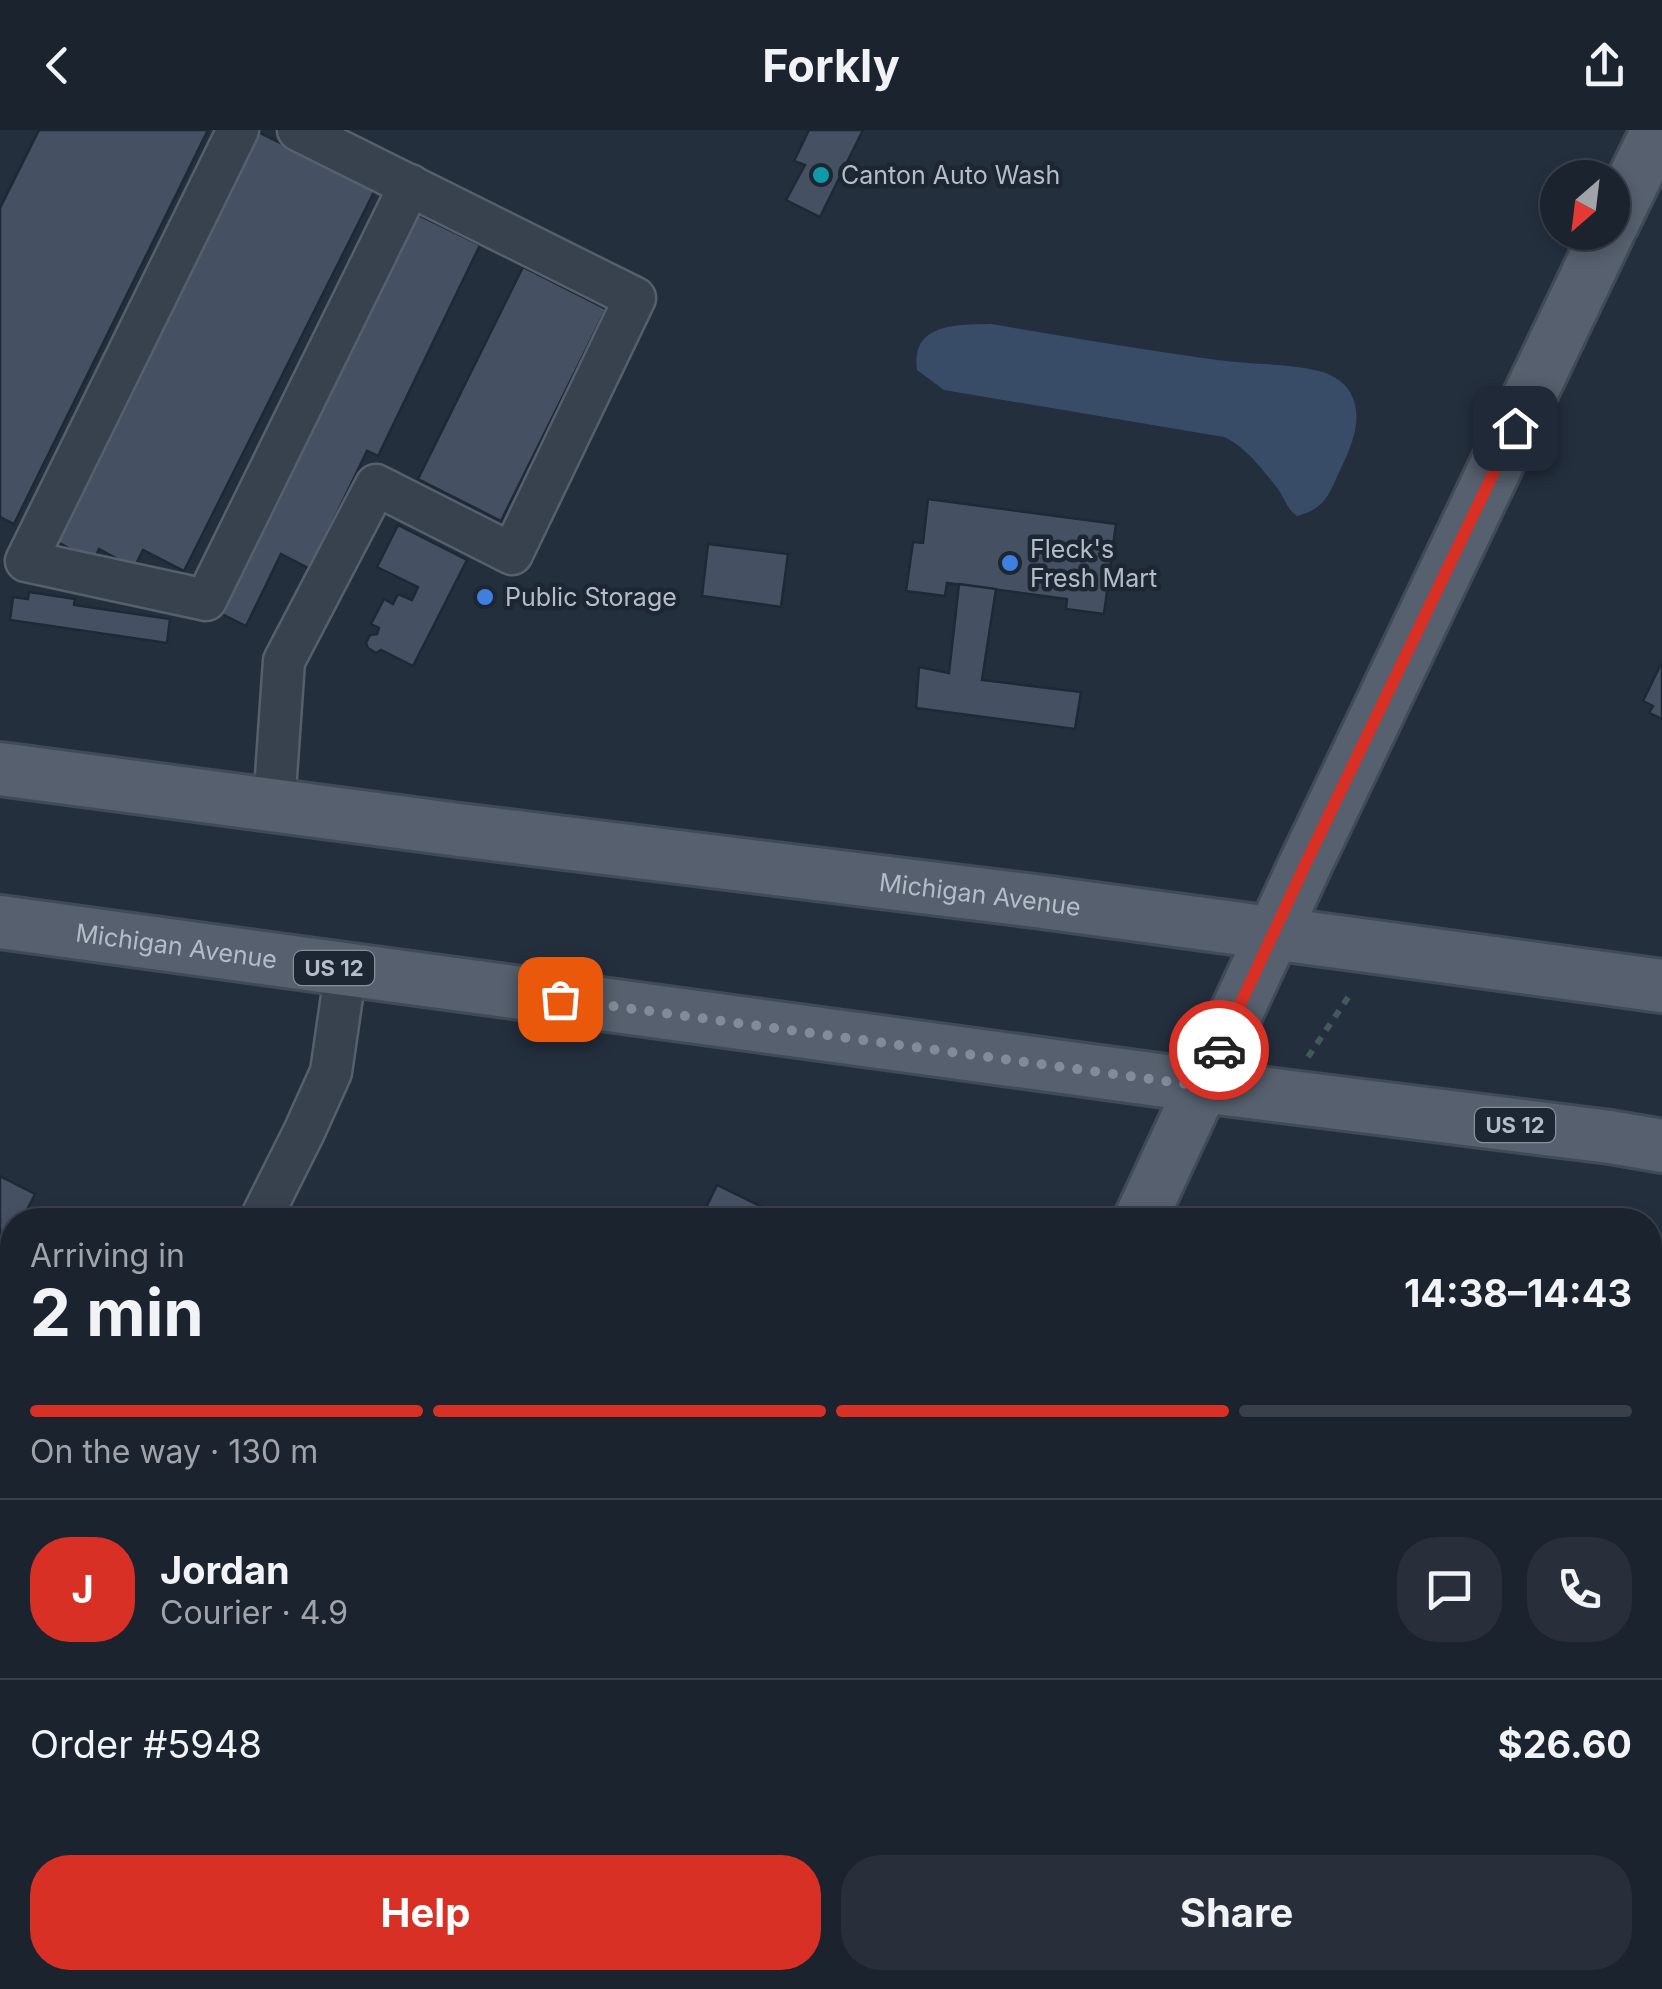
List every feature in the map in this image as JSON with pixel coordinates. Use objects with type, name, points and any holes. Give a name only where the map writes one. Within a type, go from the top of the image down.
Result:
[{"type":"main road","points":[[1630,187],[1658,130]]},
{"type":"main road","points":[[1146,1208],[1599,250]]},
{"type":"main road","name":"Michigan Avenue","points":[[0,769],[929,887],[1662,986]]},
{"type":"main road","name":"Michigan Avenue","points":[[0,922],[1662,1146]]},
{"type":"street","points":[[238,130],[26,561],[206,600],[410,186]]},
{"type":"street","points":[[274,804],[284,660],[376,485],[512,554],[636,298],[298,130]]},
{"type":"street","points":[[266,1208],[331,1072],[346,970]]},
{"type":"path","points":[[1307,1057],[1349,996]]},
{"type":"water","points":[[991,324],[1230,362],[1323,372],[1343,384],[1353,399],[1353,439],[1326,498],[1315,509],[1297,516],[1254,460],[1224,437],[944,390],[917,370],[917,354],[929,335],[952,326]]},
{"type":"building","points":[[39,130],[208,130],[14,524],[0,517],[0,208]]},
{"type":"building","name":"Canton Auto Wash","points":[[809,130],[863,130],[820,217],[786,200],[805,165],[794,161]]},
{"type":"building","points":[[258,132],[375,190],[184,571],[143,550],[134,568],[99,549],[93,562],[56,541]]},
{"type":"building","points":[[416,214],[480,245],[378,456],[367,451],[310,569],[281,554],[246,626],[222,614]]},
{"type":"building","points":[[523,267],[606,309],[501,521],[418,479]]},
{"type":"building","name":"Fleck's Fresh Mart","points":[[928,499],[1116,524],[1104,614],[1066,609],[1067,599],[947,583],[945,596],[906,591],[913,542],[923,543]]},
{"type":"building","points":[[398,525],[467,560],[413,666],[381,650],[376,653],[366,643],[370,635],[377,634],[379,628],[371,624],[384,599],[393,604],[398,594],[412,600],[418,587],[377,567]]},
{"type":"building","points":[[708,544],[788,554],[781,607],[702,596]]},
{"type":"building","points":[[959,584],[996,589],[982,680],[1081,692],[1075,729],[916,708],[919,667],[949,673]]},
{"type":"building","points":[[29,592],[75,599],[74,605],[170,619],[167,643],[10,620],[13,597],[28,599]]},
{"type":"building","points":[[1662,662],[1662,719],[1649,713],[1653,706],[1643,701]]},
{"type":"building","points":[[0,1176],[35,1194],[28,1208],[0,1208]]},
{"type":"building","points":[[717,1185],[764,1208],[706,1208]]},
{"type":"way so far","points":[[560,999],[1202,1086],[1219,1050]]},
{"type":"place","name":"Canton Auto Wash","points":[[821,175]]},
{"type":"place","name":"Fleck's Fresh Mart","points":[[1010,563]]},
{"type":"place","name":"Public Storage","points":[[485,597]]},
{"type":"route","points":[[1219,1050],[1515,428]]}]
